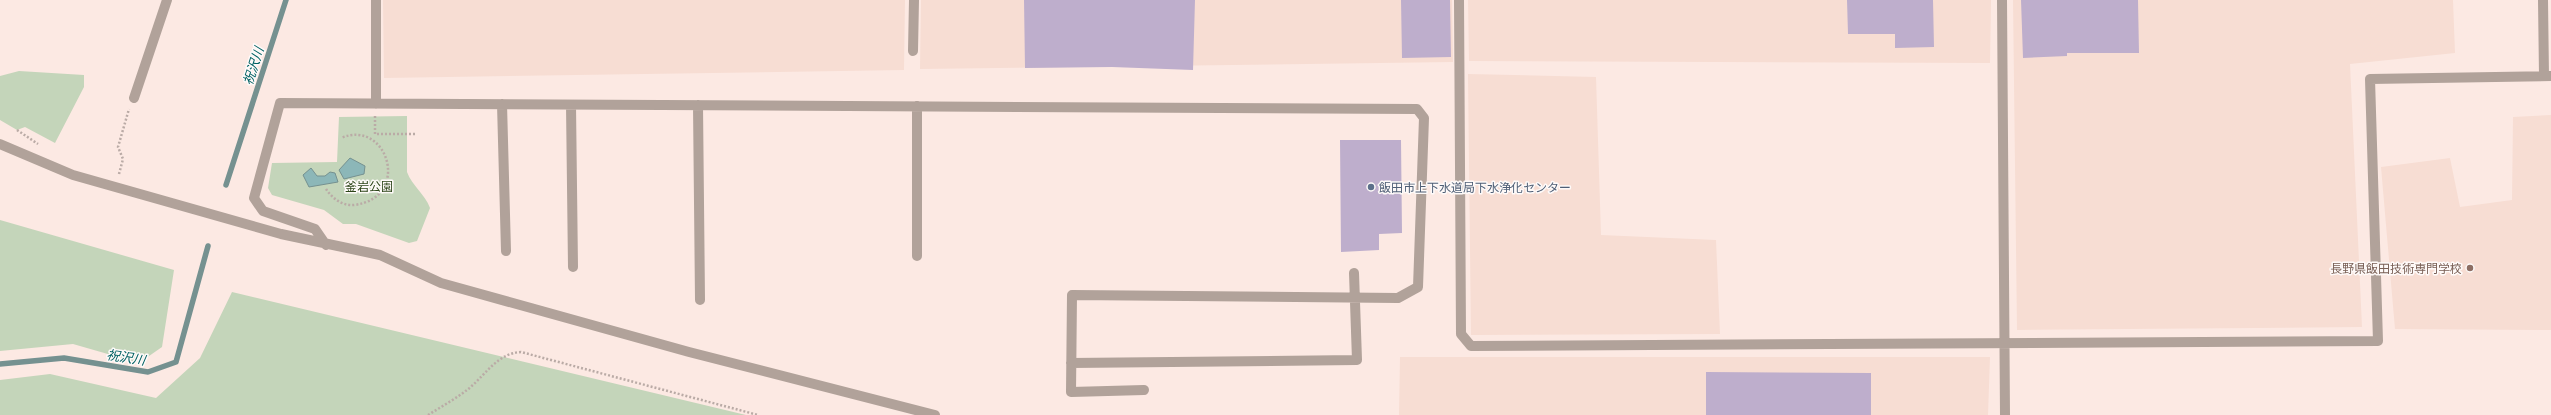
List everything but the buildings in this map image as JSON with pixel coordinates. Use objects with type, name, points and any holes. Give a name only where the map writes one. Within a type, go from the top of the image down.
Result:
[{"type":"street","points":[[134,98],[167,0]]},
{"type":"street","points":[[376,0],[376,104]]},
{"type":"street","points":[[913,52],[914,0]]},
{"type":"street","points":[[1459,0],[1461,334],[1471,346],[2378,341],[2370,79],[2547,76],[2543,0]]},
{"type":"street","points":[[2002,0],[2005,415]]},
{"type":"street","points":[[326,245],[315,229],[264,211],[254,198],[280,103],[1417,109],[1424,118],[1418,287],[1398,298],[1072,295],[1071,392],[1144,390]]},
{"type":"street","points":[[502,104],[506,251]]},
{"type":"street","points":[[571,105],[573,267]]},
{"type":"street","points":[[698,105],[700,300]]},
{"type":"street","points":[[917,106],[917,256]]},
{"type":"street","points":[[0,144],[72,175],[326,245],[380,255],[441,282],[689,352],[935,415]]},
{"type":"street","points":[[1071,363],[1357,360],[1354,272]]},
{"type":"path","points":[[123,159],[118,146],[122,126],[134,98]]},
{"type":"path","points":[[375,142],[376,104]]},
{"type":"path","points":[[375,134],[416,134]]},
{"type":"path","points":[[326,189],[331,196],[349,205],[374,198],[384,190],[388,161],[381,147],[375,142],[360,135],[350,135],[342,138]]},
{"type":"path","points":[[428,415],[467,389],[501,358],[510,353],[521,352],[758,415]]},
{"type":"shaded area","points":[[383,0],[905,0],[904,70],[384,78]]},
{"type":"shaded area","points":[[921,0],[1452,0],[1453,62],[920,69]]},
{"type":"shaded area","points":[[1468,0],[1991,0],[1990,63],[1469,61]]},
{"type":"shaded area","points":[[2013,0],[2453,0],[2455,53],[2350,64],[2362,327],[2017,330]]},
{"type":"shaded area","points":[[1468,74],[1596,77],[1601,235],[1716,240],[1720,334],[1471,335]]},
{"type":"shaded area","name":"長野県飯田技術専門学校","points":[[2551,115],[2551,330],[2395,329],[2381,167],[2450,158],[2460,207],[2512,200],[2513,117]]},
{"type":"shaded area","points":[[1400,357],[1990,357],[1988,415],[1399,415]]},
{"type":"green space","points":[[19,71],[84,75],[84,87],[55,143],[25,127],[17,130],[0,120],[0,76]]},
{"type":"green space","name":"釜岩公園","points":[[407,116],[407,172],[430,208],[417,241],[409,243],[356,224],[343,224],[324,210],[272,195],[268,188],[272,163],[337,162],[339,117]]},
{"type":"green space","points":[[0,220],[174,270],[162,347],[139,363],[73,344],[0,351]]},
{"type":"green space","points":[[232,292],[746,415],[0,415],[0,380],[50,374],[156,398],[200,358]]},
{"type":"water","points":[[350,158],[365,166],[364,174],[344,179],[339,170]]},
{"type":"water","points":[[311,168],[317,176],[325,176],[330,172],[335,173],[338,182],[309,187],[303,175]]},
{"type":"waterway","name":"祝沢川","points":[[226,185],[286,0]]},
{"type":"waterway","name":"祝沢川","points":[[0,364],[64,358],[148,372],[176,362],[208,246]]},
{"type":"place","name":"飯田市上下水道局下水浄化センター","points":[[1371,187]]},
{"type":"place","name":"長野県飯田技術専門学校","points":[[2470,268]]}]
